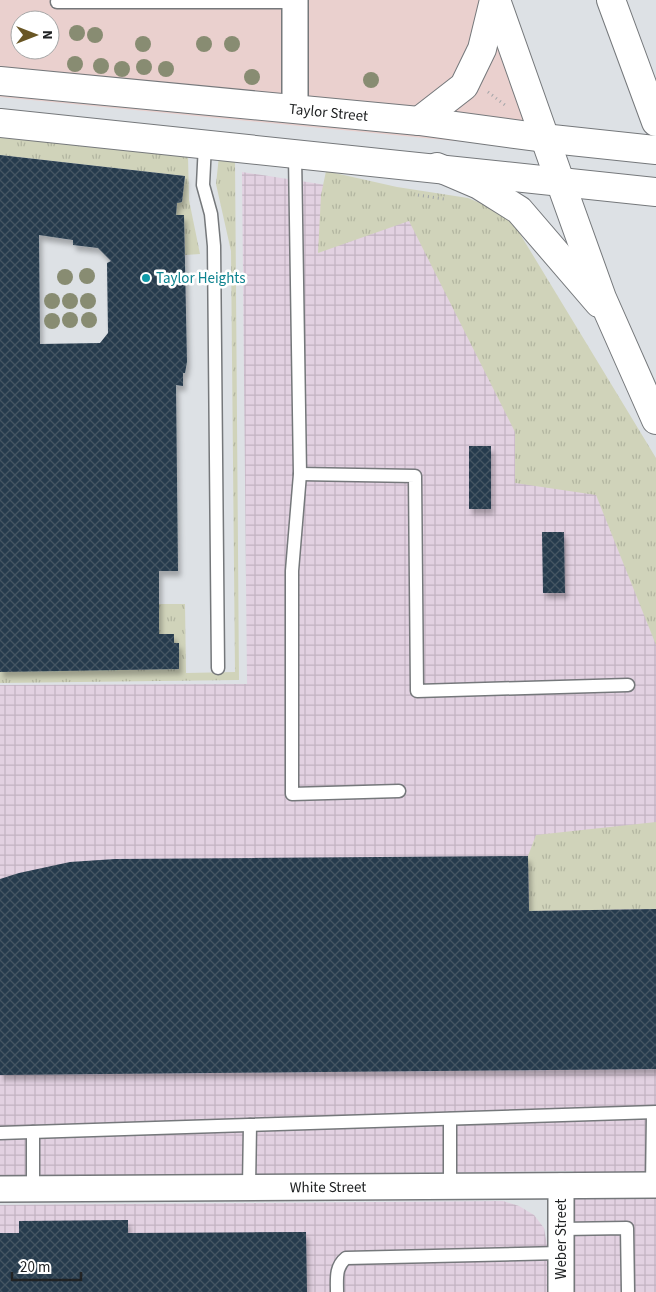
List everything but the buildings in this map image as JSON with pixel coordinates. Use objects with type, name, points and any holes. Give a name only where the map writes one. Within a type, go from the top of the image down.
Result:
[{"type":"main road","points":[[419,120],[464,86],[482,49],[495,0]]},
{"type":"main road","points":[[495,0],[570,182],[610,315],[656,420]]},
{"type":"main road","points":[[611,0],[656,122]]},
{"type":"main road","name":"Taylor Street","points":[[0,81],[419,120],[551,139],[656,150]]},
{"type":"main road","points":[[34,84],[34,126]]},
{"type":"main road","points":[[0,123],[656,192]]},
{"type":"main road","points":[[437,168],[479,185],[519,210],[610,315]]},
{"type":"street","points":[[295,1],[295,108]]},
{"type":"street","name":"White Street","points":[[0,1189],[654,1185]]},
{"type":"street","name":"Weber Street","points":[[561,1186],[561,1292]]},
{"type":"lane","points":[[57,2],[295,1]]},
{"type":"lane","points":[[205,144],[203,185],[211,214],[214,246],[218,668]]},
{"type":"lane","points":[[295,155],[300,474],[292,571],[292,794],[399,791]]},
{"type":"lane","points":[[300,474],[415,476],[417,691],[628,685]]},
{"type":"lane","points":[[0,1133],[654,1112],[654,1185]]},
{"type":"lane","points":[[450,1119],[450,1185]]},
{"type":"lane","points":[[250,1125],[250,1187]]},
{"type":"lane","points":[[33,1132],[33,1189]]},
{"type":"lane","points":[[561,1229],[627,1228],[628,1292]]},
{"type":"lane","points":[[338,1292],[338,1270],[340,1264],[346,1258],[561,1253]]},
{"type":"path","points":[[487,92],[511,108]]},
{"type":"shaded area","points":[[0,0],[483,0],[538,149],[0,97]]},
{"type":"shaded area","points":[[242,172],[480,209],[656,507],[656,1292],[574,1292],[573,1171],[0,1177],[0,685],[247,684]]},
{"type":"shaded area","points":[[503,1201],[519,1206],[534,1215],[544,1228],[548,1251],[548,1292],[0,1292],[0,1205]]},
{"type":"green space","points":[[0,135],[188,156],[189,200],[200,254],[185,255],[184,216],[176,215],[177,203],[182,202],[185,176],[0,155]]},
{"type":"green space","points":[[219,156],[235,158],[239,680],[0,683],[0,671],[179,669],[179,644],[174,643],[174,634],[159,634],[159,604],[185,604],[186,673],[235,672],[231,251],[216,184]]},
{"type":"green space","points":[[326,171],[397,187],[468,198],[490,207],[514,224],[656,458],[656,645],[596,495],[515,483],[515,432],[409,221],[318,253],[321,195]]},
{"type":"green space","points":[[656,822],[656,909],[529,911],[528,856],[536,835]]},
{"type":"place","name":"Taylor Heights","points":[[146,278]]}]
